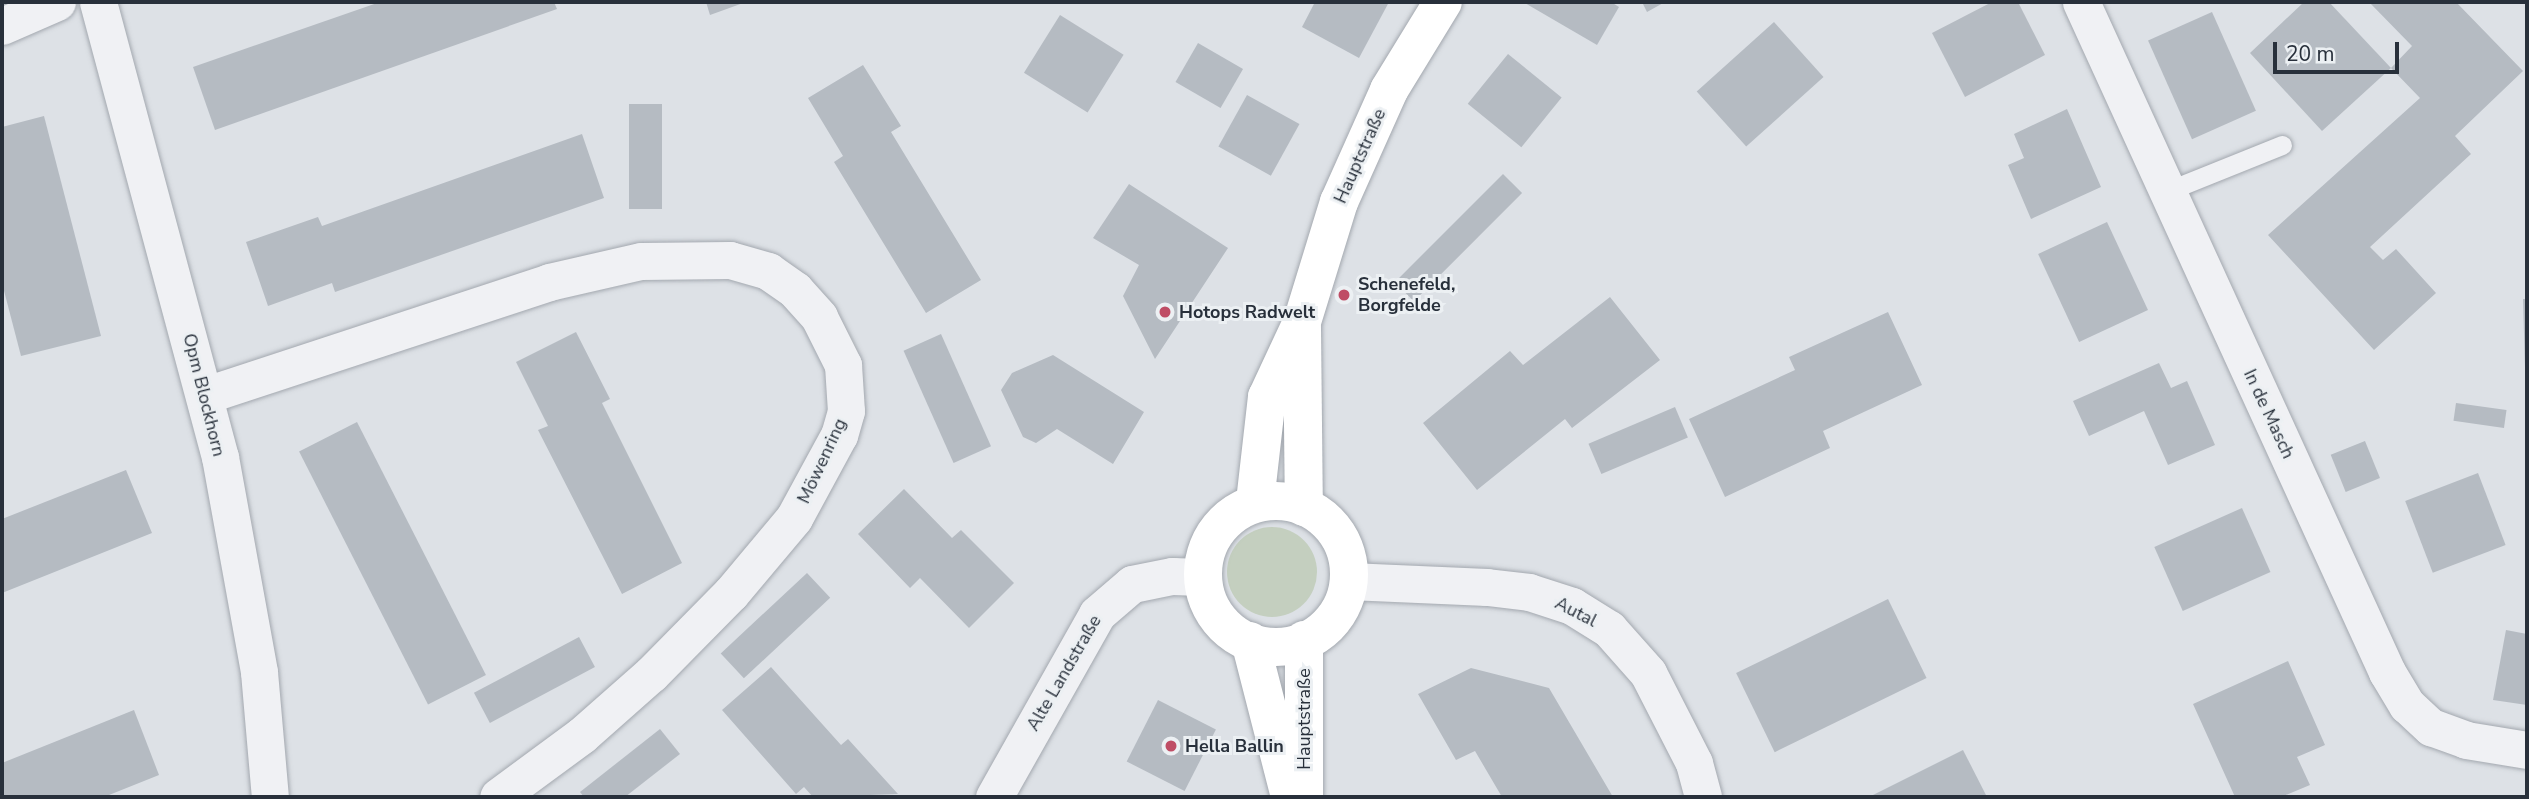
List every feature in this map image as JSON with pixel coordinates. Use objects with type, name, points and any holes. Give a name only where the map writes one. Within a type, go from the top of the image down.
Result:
[{"type":"main road","name":"Hauptstraße","points":[[1255,502],[1267,397],[1302,322],[1345,190],[1389,90],[1443,2]]},
{"type":"main road","name":"Hauptstraße","points":[[1202,577],[1207,600],[1219,621],[1250,641],[1284,646],[1304,640],[1336,617],[1349,581],[1348,558],[1338,536],[1304,507],[1302,322]]},
{"type":"main road","points":[[1202,577],[1205,552],[1217,530],[1255,502],[1284,501],[1304,507]]},
{"type":"main road","name":"Hauptstraße","points":[[1304,640],[1304,797]]},
{"type":"main road","name":"Hauptstraße","points":[[1250,641],[1290,797]]},
{"type":"street","points":[[2,26],[57,2]]},
{"type":"street","name":"Opm Blockhorn","points":[[98,2],[206,395],[236,531],[259,672],[270,797]]},
{"type":"street","name":"In de Masch","points":[[2081,2],[2165,192],[2387,672],[2407,705],[2431,727],[2466,740],[2527,750]]},
{"type":"street","name":"Möwenring","points":[[206,395],[549,282],[641,261],[730,261],[768,271],[795,290],[819,317],[844,366],[846,411],[839,435],[794,518],[731,593],[651,674],[582,735],[498,797]]},
{"type":"street","name":"Alte Landstraße","points":[[994,797],[1079,642],[1110,600],[1132,584],[1152,579],[1202,577]]},
{"type":"street","name":"Autal","points":[[1349,581],[1487,587],[1529,592],[1572,606],[1609,629],[1648,673],[1695,763],[1703,797]]},
{"type":"lane","points":[[2165,192],[2282,145]]},
{"type":"green space","points":[[1272,527],[1289,531],[1304,540],[1313,555],[1317,572],[1313,589],[1304,604],[1289,613],[1272,617],[1255,613],[1240,604],[1231,589],[1227,572],[1231,555],[1240,540],[1255,531]]},
{"type":"building","points":[[380,2],[554,2],[557,9],[215,130],[193,67]]},
{"type":"building","points":[[706,2],[746,2],[710,15]]},
{"type":"building","points":[[1315,2],[1389,2],[1359,58],[1302,27]]},
{"type":"building","points":[[1523,2],[1611,2],[1619,7],[1597,45]]},
{"type":"building","points":[[1642,2],[1665,2],[1647,12]]},
{"type":"building","points":[[1992,2],[2018,2],[2045,55],[1965,97],[1932,33]]},
{"type":"building","points":[[2304,2],[2329,2],[2391,68],[2322,131],[2250,53]]},
{"type":"building","points":[[2369,2],[2456,2],[2523,71],[2455,136],[2471,154],[2370,247],[2383,260],[2396,249],[2436,293],[2374,350],[2268,235],[2420,98],[2391,68],[2412,46]]},
{"type":"building","points":[[2212,12],[2256,111],[2192,139],[2148,40]]},
{"type":"building","points":[[1060,15],[1124,55],[1088,112],[1024,73]]},
{"type":"building","points":[[1774,22],[1824,77],[1746,147],[1697,92]]},
{"type":"building","points":[[1198,43],[1243,69],[1221,108],[1176,82]]},
{"type":"building","points":[[1508,54],[1562,97],[1521,147],[1468,104]]},
{"type":"building","points":[[863,65],[901,126],[891,132],[981,280],[926,313],[834,162],[843,156],[808,98]]},
{"type":"building","points":[[1247,95],[1299,124],[1271,176],[1218,147]]},
{"type":"building","points":[[629,104],[662,104],[662,209],[629,209]]},
{"type":"building","points":[[2067,109],[2101,187],[2031,219],[2008,165],[2024,158],[2014,134]]},
{"type":"building","points":[[44,116],[101,336],[21,356],[2,283],[2,127]]},
{"type":"building","points":[[582,134],[604,198],[335,292],[332,283],[268,306],[246,242],[318,217],[322,226]]},
{"type":"building","points":[[1503,174],[1522,193],[1414,301],[1395,282]]},
{"type":"building","points":[[1129,184],[1228,248],[1155,359],[1123,296],[1139,265],[1093,238]]},
{"type":"building","points":[[2107,222],[2148,310],[2079,342],[2038,254]]},
{"type":"building","points":[[1610,297],[1660,360],[1572,428],[1565,419],[1477,490],[1423,423],[1510,351],[1523,365]]},
{"type":"building","points":[[2523,299],[2527,299],[2527,368],[2525,368]]},
{"type":"building","points":[[1888,312],[1922,385],[1823,431],[1830,448],[1725,497],[1689,419],[1795,370],[1789,357]]},
{"type":"building","points":[[576,332],[610,399],[602,403],[682,563],[622,594],[538,430],[548,426],[516,362]]},
{"type":"building","points":[[941,334],[991,446],[954,463],[904,351]]},
{"type":"building","points":[[1053,355],[1144,412],[1113,464],[1057,429],[1036,443],[1023,437],[1001,390],[1012,373]]},
{"type":"building","points":[[2159,363],[2171,388],[2187,381],[2215,445],[2168,465],[2144,411],[2089,436],[2073,401]]},
{"type":"building","points":[[2456,403],[2507,410],[2504,428],[2453,421]]},
{"type":"building","points":[[1675,407],[1688,437],[1601,474],[1588,444]]},
{"type":"building","points":[[357,422],[486,675],[428,705],[299,452]]},
{"type":"building","points":[[2365,441],[2380,478],[2346,492],[2331,455]]},
{"type":"building","points":[[126,470],[152,533],[2,593],[2,519]]},
{"type":"building","points":[[2478,473],[2506,545],[2433,573],[2405,501]]},
{"type":"building","points":[[904,489],[952,538],[961,530],[1014,583],[969,628],[920,578],[910,588],[858,534]]},
{"type":"building","points":[[2242,508],[2270,572],[2183,611],[2154,547]]},
{"type":"building","points":[[807,573],[830,598],[744,678],[721,653]]},
{"type":"building","points":[[1888,599],[1927,678],[1775,752],[1736,673]]},
{"type":"building","points":[[2506,630],[2527,634],[2527,705],[2493,700]]},
{"type":"building","points":[[579,637],[595,667],[490,723],[474,693]]},
{"type":"building","points":[[2288,661],[2325,745],[2297,757],[2310,785],[2281,797],[2235,797],[2193,704]]},
{"type":"building","points":[[771,667],[841,745],[848,739],[898,794],[813,797],[804,787],[796,794],[722,710]]},
{"type":"building","points":[[1471,668],[1549,688],[1613,797],[1502,797],[1475,751],[1456,760],[1418,694]]},
{"type":"building","name":"Hella Ballin","points":[[1158,700],[1216,730],[1185,791],[1127,761]]},
{"type":"building","points":[[134,710],[159,775],[104,797],[2,797],[2,763]]},
{"type":"building","points":[[660,729],[680,754],[625,797],[584,797],[580,792]]},
{"type":"building","points":[[1963,750],[1987,797],[1869,797]]},
{"type":"place","name":"Schenefeld, Borgfelde","points":[[1344,295]]},
{"type":"place","name":"Hotops Radwelt","points":[[1165,312]]},
{"type":"place","name":"Hella Ballin","points":[[1171,746]]}]
